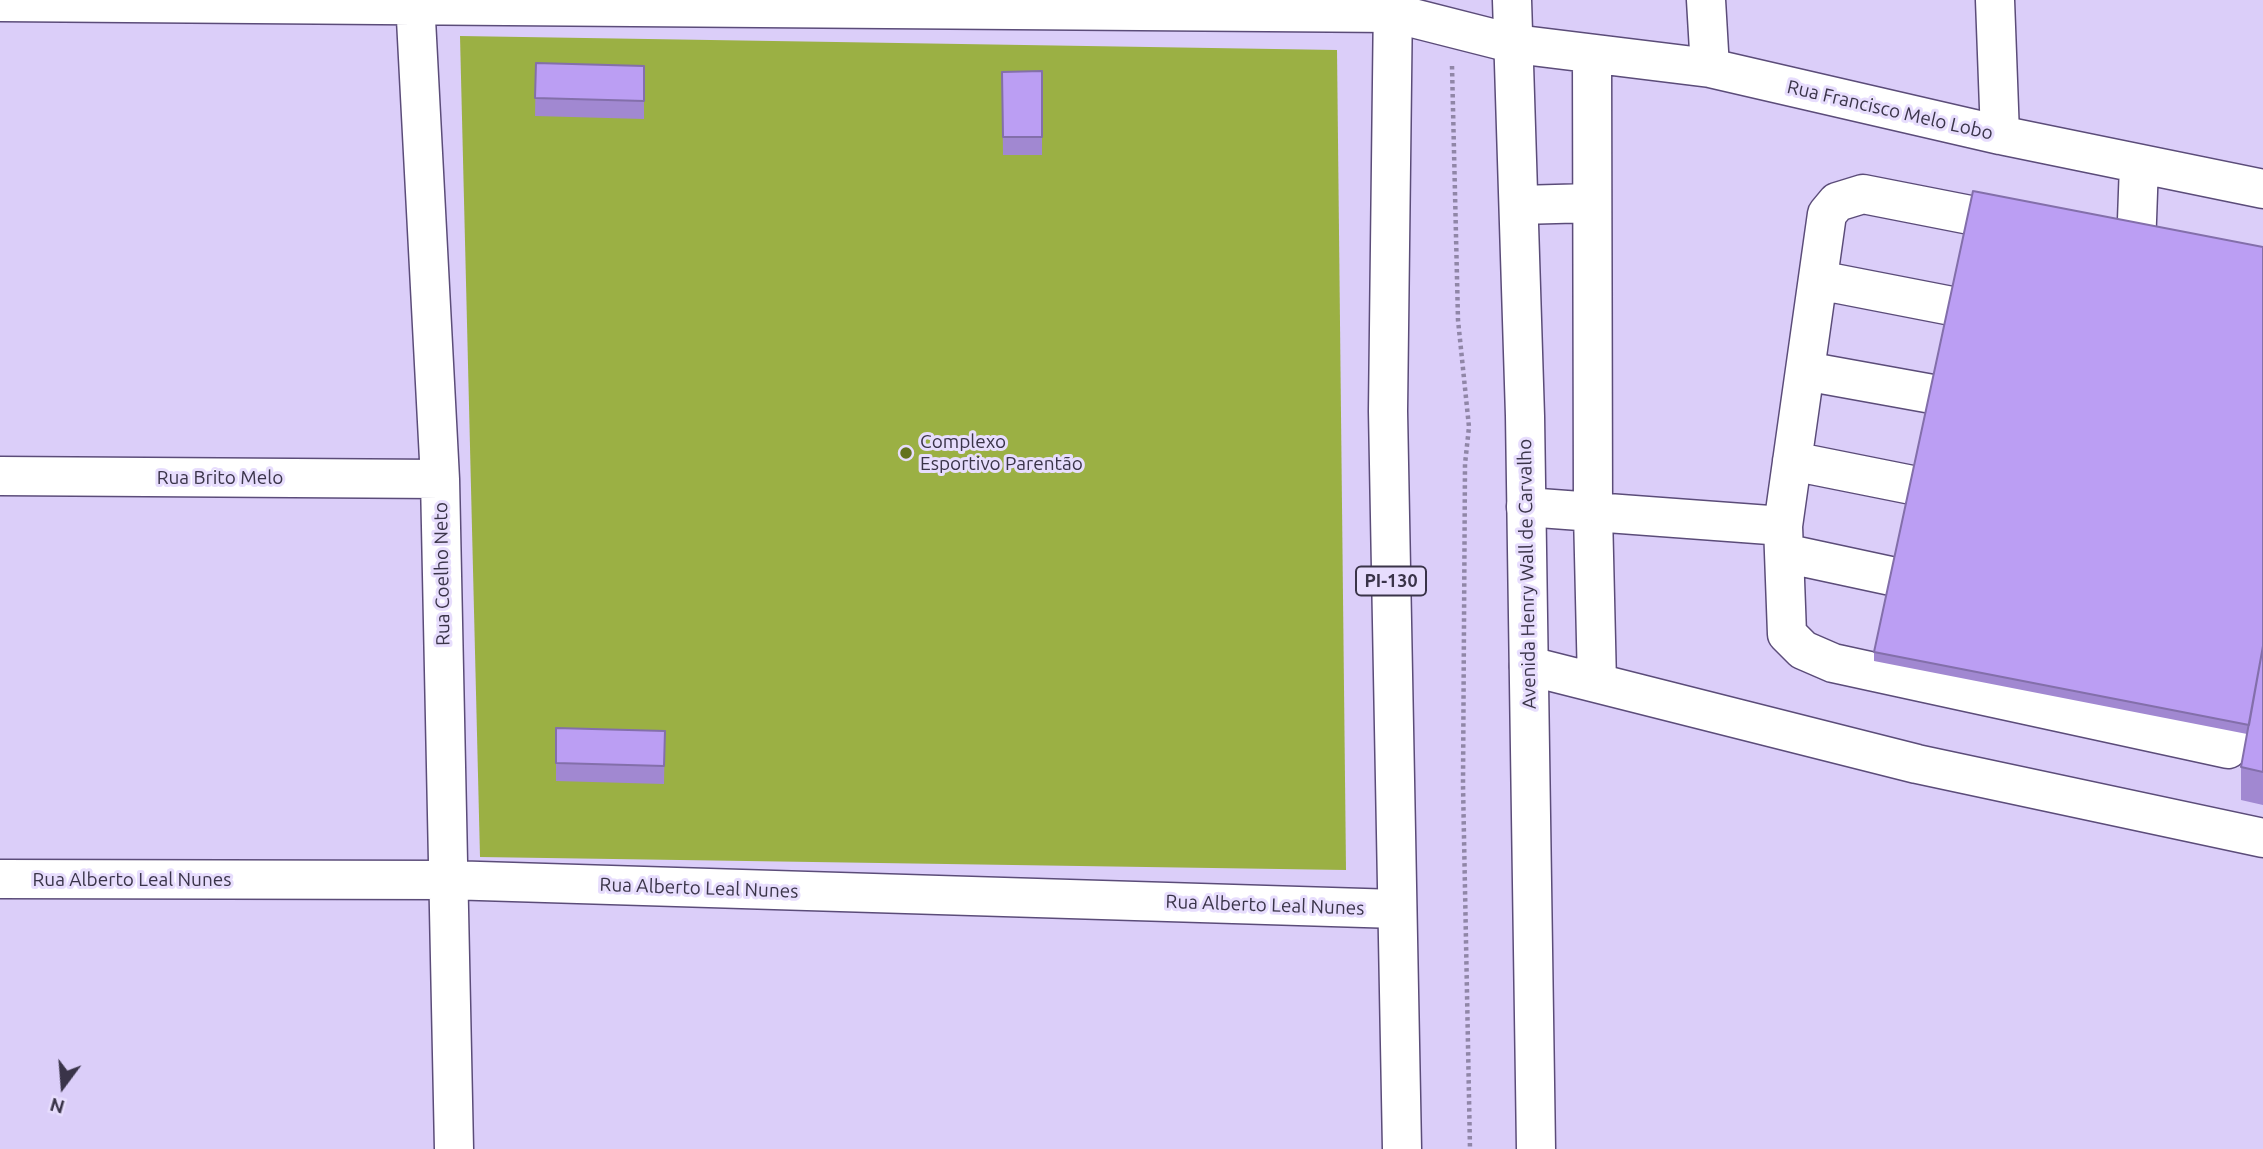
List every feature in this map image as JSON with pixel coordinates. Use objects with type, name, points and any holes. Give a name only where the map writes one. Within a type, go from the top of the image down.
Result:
[{"type":"street","name":"Avenida Henry Wall de Carvalho","points":[[1512,0],[1526,507],[1536,1149]]},
{"type":"street","points":[[1706,0],[1710,68]]},
{"type":"street","points":[[1995,0],[2000,135]]},
{"type":"street","name":"Rua Francisco Melo Lobo","points":[[0,2],[1401,4],[1451,28],[1515,44],[1710,68],[2000,135],[2263,189]]},
{"type":"street","name":"Rua Coelho Neto","points":[[415,3],[440,480],[454,1149]]},
{"type":"street","name":"PI-130","points":[[1401,4],[1388,411],[1402,1149]]},
{"type":"street","points":[[1592,54],[1593,513],[1597,683]]},
{"type":"street","points":[[2136,248],[2139,164]]},
{"type":"street","points":[[2054,231],[1863,194],[1837,202],[1828,214],[1783,539],[1787,634],[1803,650],[1833,663],[2228,749],[2241,646]]},
{"type":"street","points":[[1519,205],[1592,203]]},
{"type":"street","points":[[2095,240],[2174,255]]},
{"type":"street","points":[[1818,280],[2034,322]]},
{"type":"street","points":[[1805,370],[2020,410]]},
{"type":"street","points":[[1792,461],[1994,501]]},
{"type":"street","name":"Rua Brito Melo","points":[[0,476],[440,480]]},
{"type":"street","points":[[1526,507],[1593,513],[1783,539],[1974,593]]},
{"type":"street","points":[[1529,666],[1917,764],[2263,838]]},
{"type":"street","name":"Rua Alberto Leal Nunes","points":[[0,879],[447,880],[1397,909]]},
{"type":"path","points":[[1451,28],[1458,320],[1469,426],[1465,464],[1463,785],[1470,1149]]},
{"type":"green space","name":"Complexo Esportivo Parentão","points":[[460,36],[1337,50],[1346,870],[480,857]]},
{"type":"building","points":[[536,63],[644,66],[644,101],[535,98]]},
{"type":"building","points":[[1042,71],[1042,137],[1003,137],[1002,72]]},
{"type":"building","points":[[1973,191],[2263,247],[2263,646],[2249,725],[1874,652]]},
{"type":"building","points":[[2263,646],[2263,772],[2241,767]]},
{"type":"building","points":[[556,728],[665,731],[664,766],[556,763]]},
{"type":"place","name":"Complexo Esportivo Parentão","points":[[906,453]]}]
